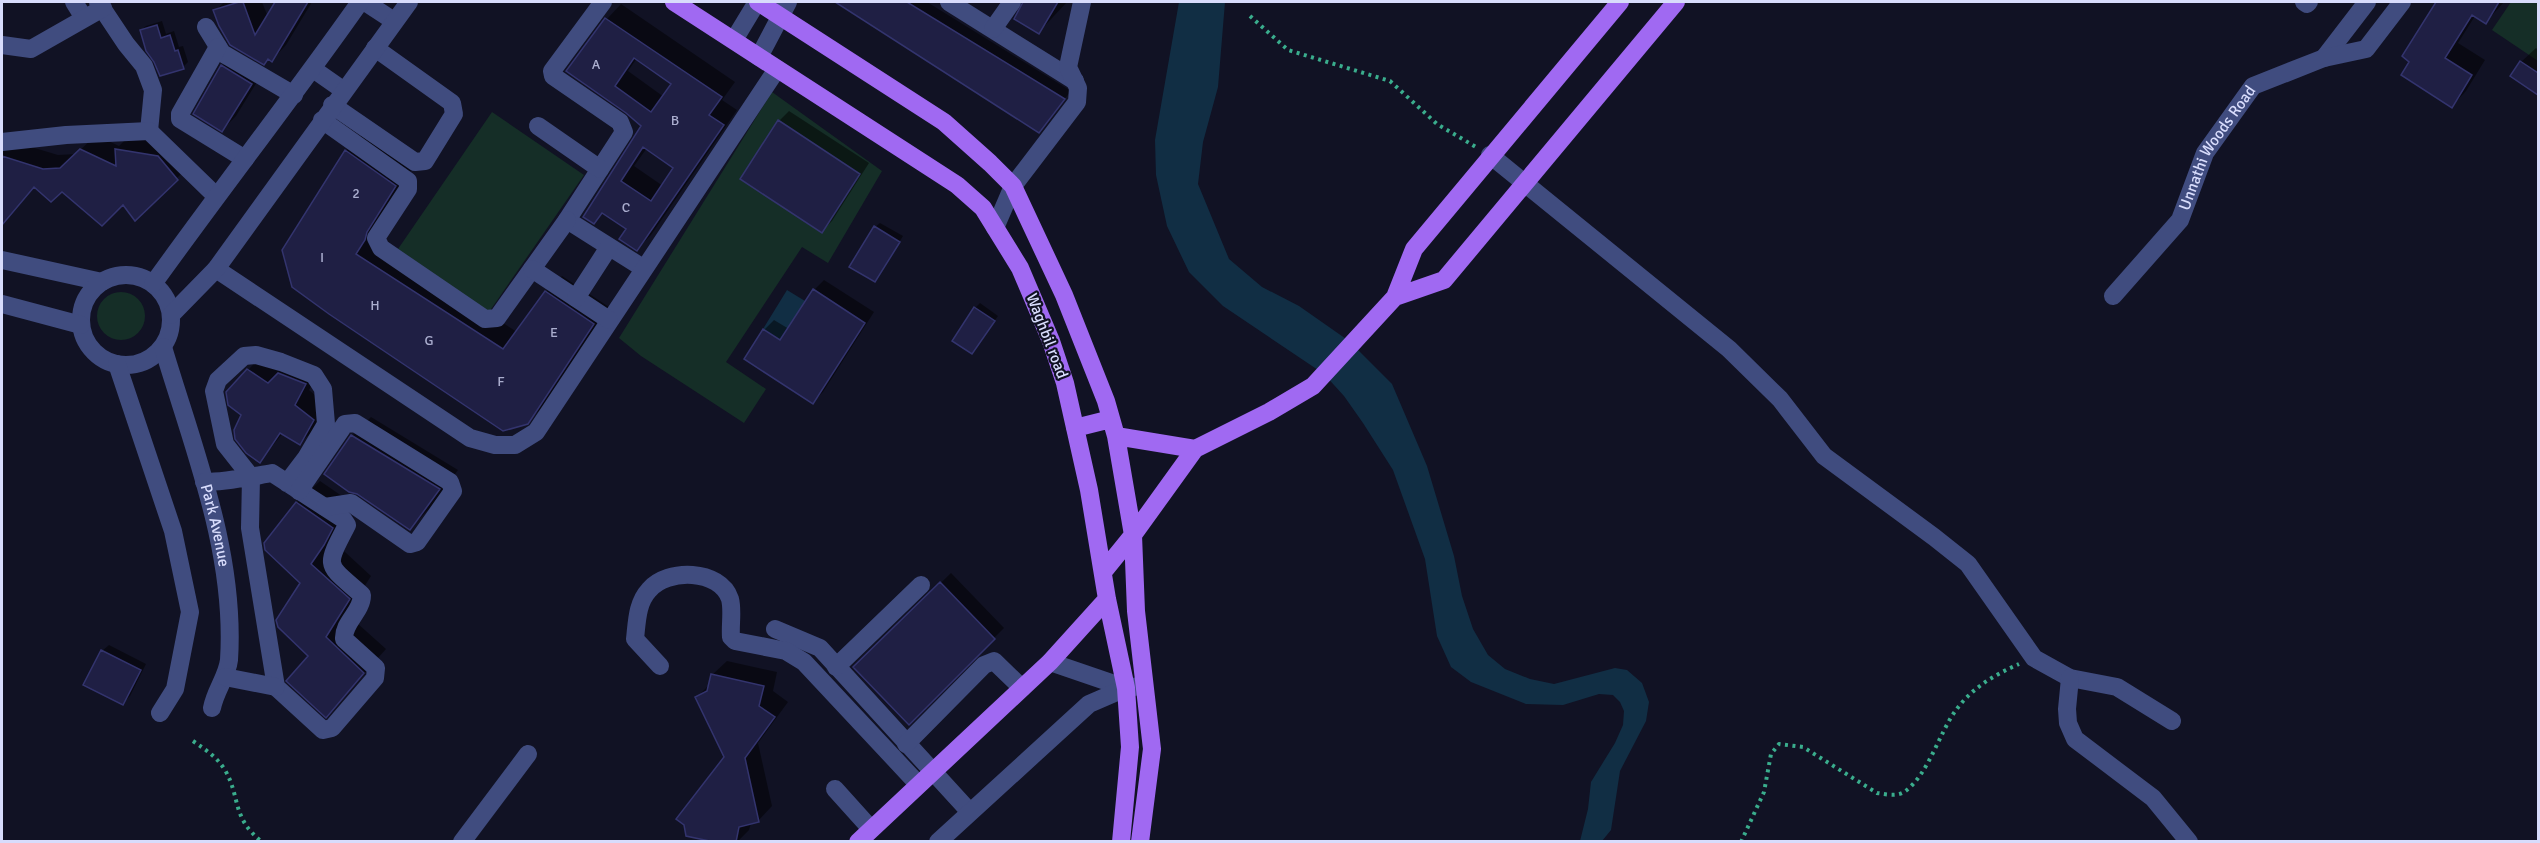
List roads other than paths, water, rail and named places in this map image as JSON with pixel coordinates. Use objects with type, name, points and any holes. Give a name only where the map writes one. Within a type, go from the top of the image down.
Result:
[{"type":"main road","name":"Waghbil road","points":[[674,2],[957,184],[983,208],[1020,268],[1051,341],[1065,383],[1089,490],[1107,599],[1126,688],[1130,747],[1121,842]]},
{"type":"main road","name":"Waghbil road","points":[[758,2],[784,9],[944,122],[1013,186],[1064,295],[1114,428],[1134,535],[1136,611],[1152,749],[1140,842]]},
{"type":"main road","points":[[1103,572],[1134,535],[1195,450],[1269,412],[1313,386],[1395,297],[1414,249],[1490,155],[1620,2]]},
{"type":"main road","points":[[1395,297],[1444,280],[1524,181],[1676,2]]},
{"type":"main road","points":[[1075,428],[1114,428],[1195,450]]},
{"type":"main road","points":[[865,835],[1050,662],[1107,599]]},
{"type":"main road","points":[[1127,785],[1147,785]]},
{"type":"street","points":[[74,2],[84,18]]},
{"type":"street","points":[[153,284],[362,2],[394,21]]},
{"type":"street","points":[[171,315],[216,269],[409,2]]},
{"type":"street","points":[[327,113],[408,181],[408,189],[376,238],[381,248],[485,319],[497,318],[567,220],[624,132],[620,122],[553,76],[552,71],[603,2]]},
{"type":"street","points":[[734,40],[758,2]]},
{"type":"street","points":[[949,2],[1075,81]]},
{"type":"street","points":[[993,29],[1012,2]]},
{"type":"street","points":[[995,228],[1013,186],[1077,102],[1078,88],[1068,67],[1082,2]]},
{"type":"street","points":[[2304,2],[2307,4],[2309,2]]},
{"type":"street","points":[[2324,58],[2367,2]]},
{"type":"street","name":"Unnathi Woods Road","points":[[2113,296],[2180,220],[2205,153],[2253,86],[2324,58],[2366,49],[2402,2]]},
{"type":"street","points":[[2,45],[31,49],[84,18],[100,5],[144,66],[153,90],[149,131]]},
{"type":"street","points":[[759,57],[784,9]]},
{"type":"street","points":[[206,27],[222,52],[294,95]]},
{"type":"street","points":[[218,47],[180,114],[180,119],[245,159]]},
{"type":"street","points":[[327,113],[415,162],[425,160],[454,114],[452,102],[375,48]]},
{"type":"street","points":[[313,69],[344,90]]},
{"type":"street","points":[[216,269],[470,438],[495,444],[515,445],[536,432],[777,69]]},
{"type":"street","points":[[538,126],[600,169]]},
{"type":"street","points":[[2,142],[66,135],[149,131],[216,196]]},
{"type":"street","points":[[1490,155],[1730,349],[1780,399],[1824,456],[1927,531],[1968,564],[2034,658],[2070,678],[2117,687],[2172,721]]},
{"type":"street","points":[[567,220],[643,268]]},
{"type":"street","points":[[576,298],[609,247]]},
{"type":"street","points":[[2,260],[102,282]]},
{"type":"street","points":[[532,269],[609,321]]},
{"type":"street","points":[[123,275],[134,275],[153,284],[168,303],[171,315],[168,337],[163,347],[155,355],[137,364],[117,364],[108,361],[93,350],[87,342],[81,325],[84,305],[94,288],[102,282],[123,275]]},
{"type":"street","points":[[2,304],[81,325]]},
{"type":"street","name":"Park Avenue","points":[[163,347],[204,482],[218,536],[226,581],[229,662],[212,708]]},
{"type":"street","points":[[276,687],[250,528],[251,477],[225,444],[214,391],[218,380],[244,356],[256,355],[314,375],[323,389],[326,424],[306,458],[293,487]]},
{"type":"street","points":[[117,364],[173,531],[190,612],[175,689],[160,713]]},
{"type":"street","points":[[293,487],[345,424],[356,423],[450,482],[453,490],[417,542],[410,544],[351,503],[325,507]]},
{"type":"street","points":[[204,482],[272,473],[343,519],[347,525],[330,558],[332,568],[362,595],[362,604],[343,632],[344,639],[376,668],[375,678],[332,728],[322,730],[276,687],[225,677]]},
{"type":"street","points":[[660,666],[635,639],[639,606],[649,589],[662,579],[679,574],[699,575],[717,584],[726,592],[730,600],[731,637],[735,641],[786,651],[804,662],[925,777],[969,811]]},
{"type":"street","points":[[836,667],[921,585]]},
{"type":"street","points":[[775,629],[820,648],[906,744],[925,777]]},
{"type":"street","points":[[906,744],[984,665],[994,662],[1022,688]]},
{"type":"street","points":[[1050,662],[1126,688]]},
{"type":"street","points":[[2070,678],[2068,723],[2075,739],[2153,798],[2189,842]]},
{"type":"street","points":[[938,842],[969,811],[1089,704],[1126,688],[1146,685]]},
{"type":"street","points":[[462,842],[528,754]]},
{"type":"street","points":[[835,789],[865,835]]},
{"type":"water","points":[[1179,2],[1225,2],[1218,87],[1203,142],[1198,184],[1229,259],[1262,287],[1299,306],[1349,341],[1392,384],[1427,466],[1454,556],[1462,596],[1473,629],[1488,655],[1505,669],[1530,679],[1554,684],[1615,668],[1627,670],[1642,683],[1649,702],[1646,721],[1620,771],[1611,830],[1602,841],[1580,841],[1588,809],[1591,782],[1615,743],[1623,725],[1624,711],[1620,702],[1613,695],[1599,694],[1563,705],[1526,704],[1471,682],[1451,667],[1437,636],[1425,559],[1393,470],[1363,423],[1344,396],[1324,374],[1223,306],[1189,272],[1167,226],[1156,175],[1155,140]]},
{"type":"water","points":[[787,290],[805,301],[796,316],[803,354],[763,329]]}]
